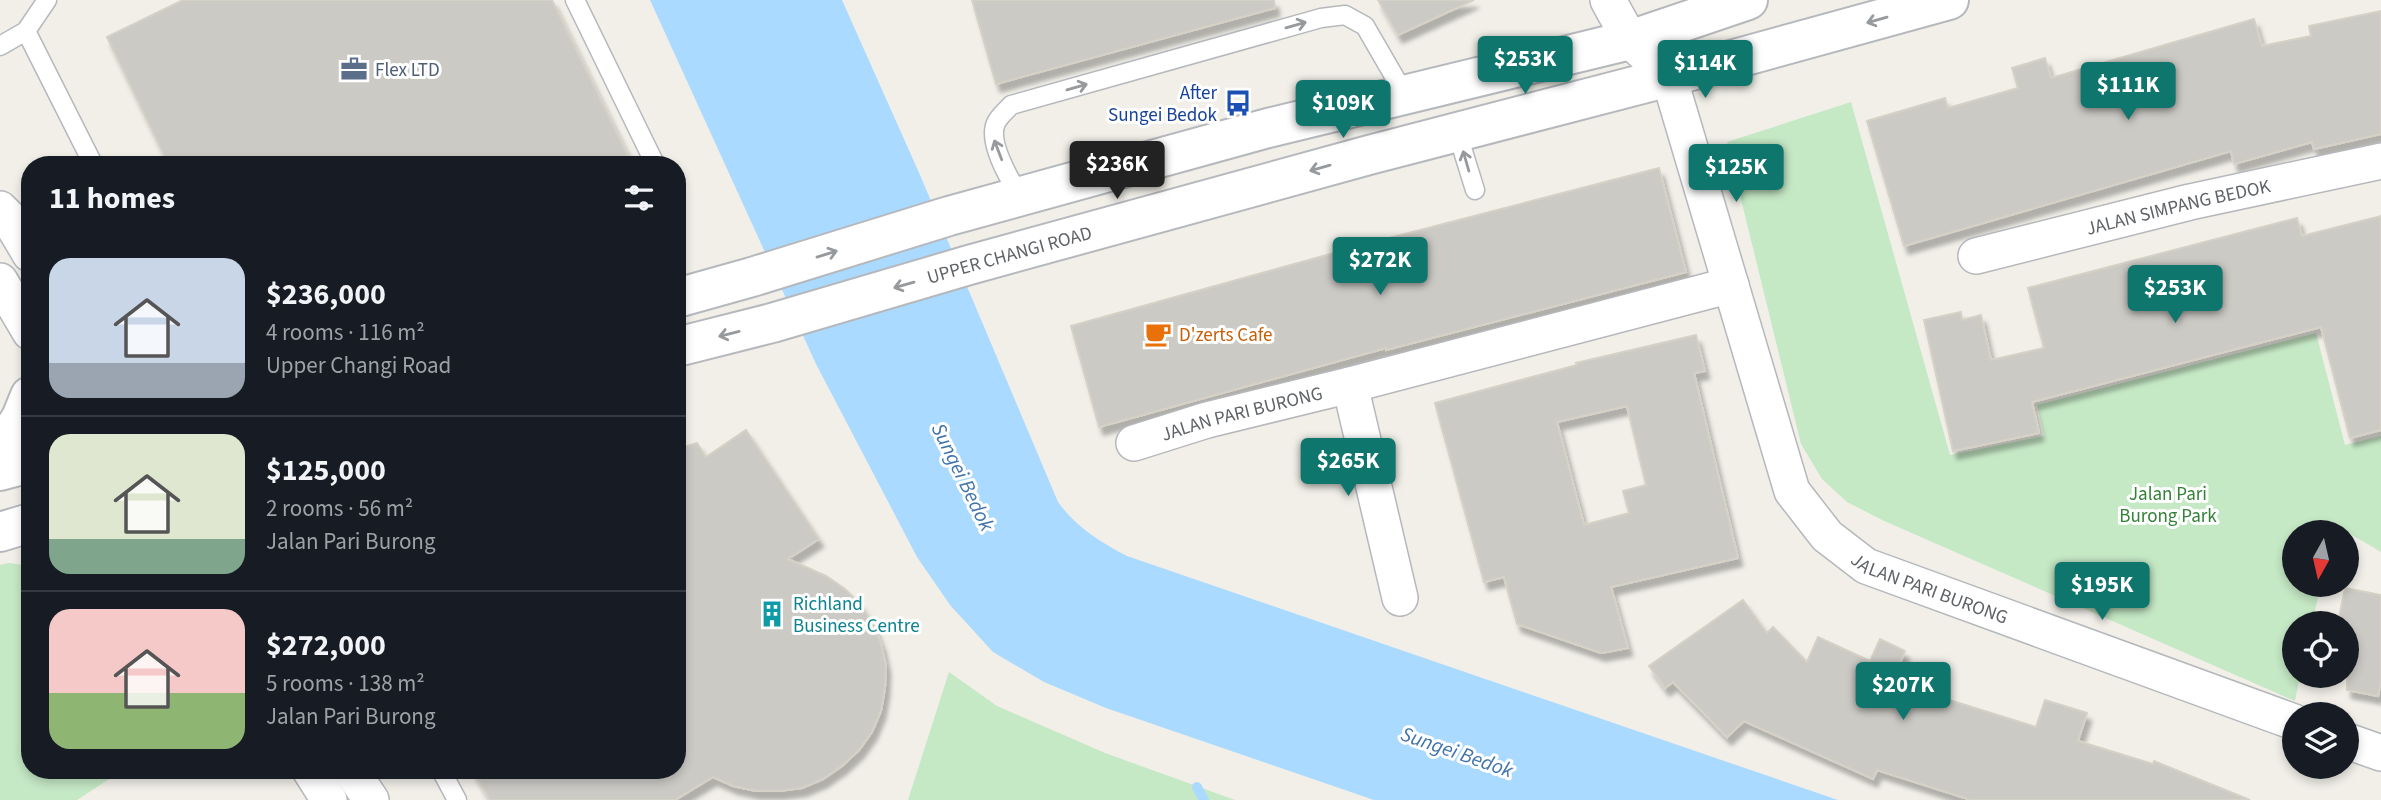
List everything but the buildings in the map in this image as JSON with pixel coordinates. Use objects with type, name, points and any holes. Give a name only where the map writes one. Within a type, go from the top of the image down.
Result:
[{"type":"street","name":"JALAN PARI BURONG","points":[[1608,0],[1630,40],[1669,77],[1792,491],[1827,536],[1866,566],[2282,718]]},
{"type":"street","points":[[686,295],[949,216],[1268,128],[1630,40],[1748,0]]},
{"type":"street","name":"UPPER CHANGI ROAD","points":[[686,346],[969,265],[1943,1]]},
{"type":"street","name":"JALAN SIMPANG BEDOK","points":[[1976,256],[2190,202],[2381,161]]},
{"type":"street","points":[[0,209],[21,239]]},
{"type":"street","points":[[0,281],[21,317]]},
{"type":"street","name":"JALAN PARI BURONG","points":[[1134,443],[1207,420],[1731,285]]},
{"type":"street","name":"JALAN PARI BURONG","points":[[1350,385],[1400,598]]},
{"type":"street","points":[[0,451],[21,418]]},
{"type":"street","points":[[0,471],[21,465]]},
{"type":"street","points":[[0,533],[21,526]]},
{"type":"street","points":[[2359,745],[2381,753]]},
{"type":"street","points":[[316,779],[329,800]]},
{"type":"street","points":[[357,779],[371,800]]},
{"type":"lane","points":[[0,46],[26,31],[47,0]]},
{"type":"lane","points":[[575,0],[651,156]]},
{"type":"lane","points":[[1020,197],[1008,176],[993,137],[996,122],[1011,105],[1321,18],[1345,15],[1365,26],[1405,95]]},
{"type":"lane","points":[[26,31],[89,156]]},
{"type":"lane","points":[[1457,132],[1475,190]]},
{"type":"lane","points":[[446,779],[457,800]]},
{"type":"green space","name":"Jalan Pari Burong Park","points":[[1851,102],[1950,455],[2044,436],[2037,405],[2316,333],[2345,445],[2381,436],[2381,552],[2359,539],[2359,520],[2282,520],[2282,597],[2318,597],[2315,611],[2282,611],[2282,688],[2298,688],[2295,701],[1882,520],[1847,502],[1822,479],[1801,444],[1727,142]]},
{"type":"green space","points":[[0,565],[21,565],[21,779],[109,779],[77,800],[0,800]]},
{"type":"green space","points":[[949,672],[997,706],[1105,753],[1235,800],[908,800]]},
{"type":"water","name":"Sungei Bedok","points":[[650,0],[842,0],[920,175],[1058,502],[1073,519],[1098,539],[1127,556],[1838,800],[1374,800],[1106,708],[1044,682],[993,652],[950,605],[917,557],[816,364]]},
{"type":"waterway","points":[[1197,787],[1204,800]]},
{"type":"place","name":"Flex LTD","points":[[354,69]]},
{"type":"place","name":"After Sungei Bedok","points":[[1238,103]]},
{"type":"place","name":"D'zerts Cafe","points":[[1158,334]]},
{"type":"place","name":"Richland Business Centre","points":[[772,614]]}]
